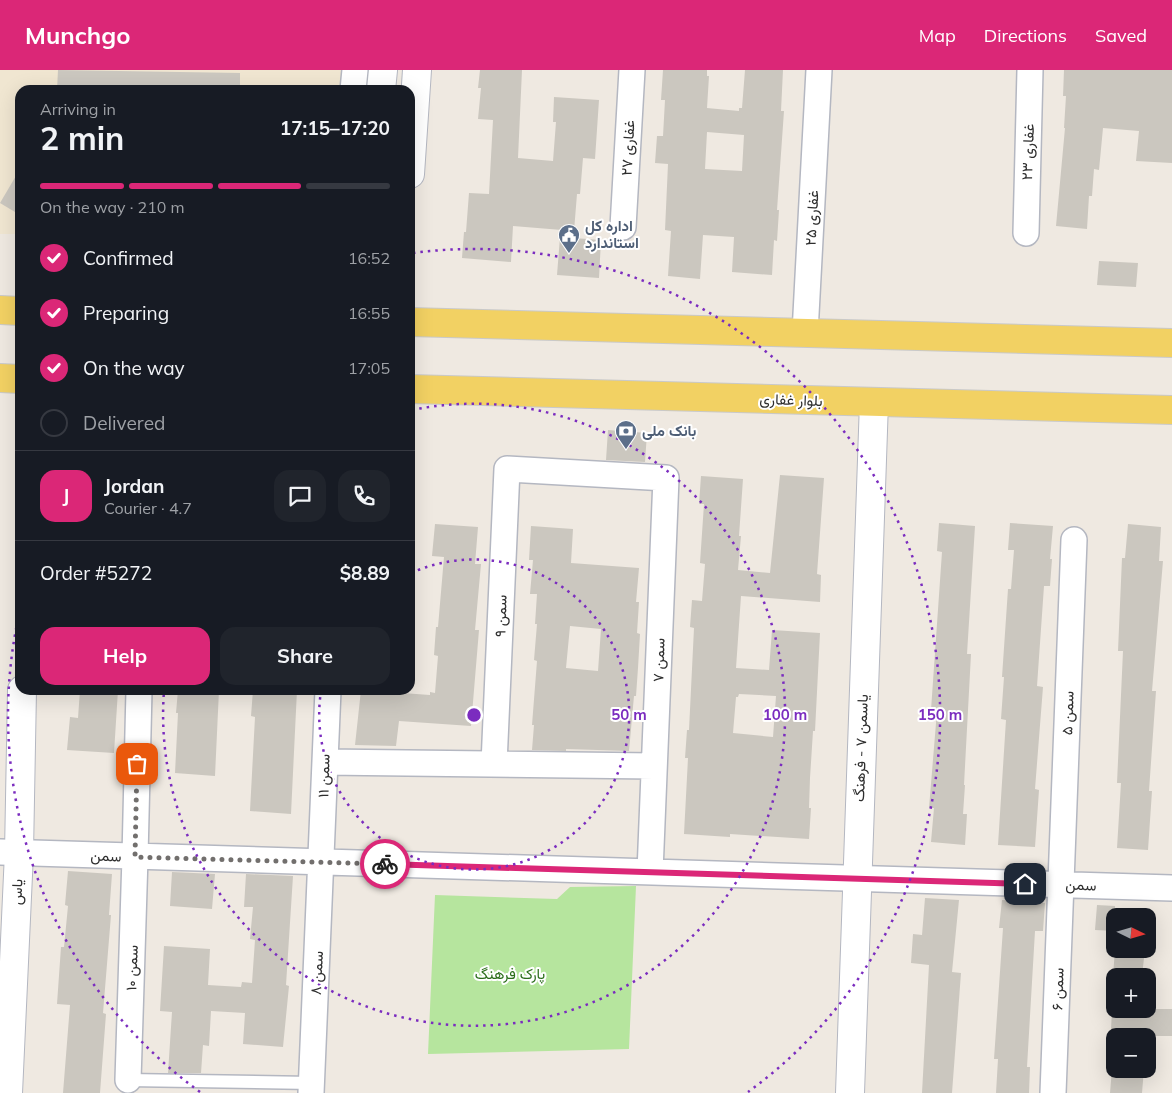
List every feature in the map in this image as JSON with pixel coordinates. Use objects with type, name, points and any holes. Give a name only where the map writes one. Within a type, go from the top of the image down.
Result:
[{"type":"main road","points":[[0,310],[15,311]]},
{"type":"main road","points":[[415,322],[1172,342]]},
{"type":"main road","points":[[0,378],[15,378]]},
{"type":"main road","name":"بلوار غفاری","points":[[415,389],[1172,410]]},
{"type":"street","points":[[353,85],[354,70]]},
{"type":"street","points":[[382,85],[383,70]]},
{"type":"street","points":[[415,100],[417,70]]},
{"type":"street","name":"غفاری ۲۷","points":[[623,227],[632,70]]},
{"type":"street","name":"غفاری ۲۵","points":[[805,333],[820,70]]},
{"type":"street","name":"غفاری ۲۳","points":[[1026,233],[1030,70]]},
{"type":"street","name":"یاسمن ۷ - فرهنگ","points":[[850,1093],[874,402]]},
{"type":"street","name":"سمن ۷","points":[[507,468],[666,478],[650,872]]},
{"type":"street","name":"سمن ۹","points":[[494,764],[507,468]]},
{"type":"street","name":"سمن ۵","points":[[1062,885],[1074,540]]},
{"type":"street","name":"یاس","points":[[8,1093],[9,853],[22,695]]},
{"type":"street","name":"سمن ۱۰","points":[[128,1080],[138,695]]},
{"type":"street","name":"سمن ۱۱","points":[[322,862],[328,695]]},
{"type":"street","points":[[325,762],[654,766]]},
{"type":"street","name":"سمن","points":[[9,853],[1172,888]]},
{"type":"street","name":"سمن ۸","points":[[312,1088],[322,862]]},
{"type":"street","name":"سمن ۶","points":[[1053,1093],[1062,885]]},
{"type":"lane","points":[[128,1080],[312,1088]]},
{"type":"shaded area","points":[[0,70],[344,70],[343,85],[15,85],[15,234],[0,234]]},
{"type":"green space","name":"پارک فرهنگ","points":[[636,886],[629,1049],[428,1054],[435,895],[557,899],[570,887]]},
{"type":"building","points":[[58,70],[240,73],[240,85],[57,85]]},
{"type":"building","points":[[480,70],[522,70],[518,158],[553,161],[556,122],[553,122],[554,97],[599,100],[595,159],[583,158],[580,194],[577,194],[574,231],[513,226],[511,262],[462,258],[469,193],[489,194],[493,120],[478,119],[481,88],[478,88]]},
{"type":"building","points":[[663,70],[707,70],[707,76],[709,76],[707,108],[739,111],[739,108],[742,108],[745,70],[783,70],[781,111],[784,111],[777,210],[779,210],[777,241],[774,240],[772,275],[732,272],[734,237],[703,235],[700,279],[668,276],[671,231],[665,230],[668,164],[655,163],[657,136],[663,136],[665,100],[661,100]],"holes":[[[707,132],[744,135],[742,171],[705,169]]]},
{"type":"building","points":[[1064,70],[1172,70],[1172,163],[1136,161],[1139,131],[1103,128],[1099,170],[1094,169],[1092,196],[1089,196],[1087,229],[1056,226],[1065,128],[1066,96],[1063,96]]},
{"type":"building","points":[[15,178],[15,212],[0,203]]},
{"type":"building","points":[[560,237],[601,240],[599,278],[557,275]]},
{"type":"building","points":[[1099,261],[1138,263],[1136,287],[1097,285]]},
{"type":"building","name":"بانک ملی","points":[[608,430],[647,433],[645,462],[606,460]]},
{"type":"building","points":[[780,475],[824,478],[817,574],[821,575],[820,602],[741,596],[736,668],[769,670],[772,630],[820,633],[815,731],[813,731],[810,778],[809,839],[730,834],[730,837],[684,834],[688,758],[685,758],[687,730],[689,730],[694,628],[690,627],[692,600],[702,601],[705,564],[700,563],[704,504],[699,504],[701,476],[743,479],[738,570],[770,573]],"holes":[[[739,694],[776,696],[773,737],[733,733],[736,697]]]},
{"type":"building","points":[[939,523],[975,526],[967,654],[971,654],[963,814],[967,814],[965,845],[931,842],[934,808],[929,808],[937,711],[931,710],[942,552],[937,551]]},
{"type":"building","points":[[1010,523],[1053,526],[1050,586],[1044,586],[1037,686],[1043,687],[1035,789],[1039,790],[1035,847],[998,845],[1006,720],[1001,719],[1004,677],[1002,677],[1008,589],[1011,589],[1014,550],[1008,550]]},
{"type":"building","points":[[435,524],[478,527],[475,564],[481,564],[475,630],[479,630],[471,726],[399,721],[396,746],[355,745],[360,695],[430,695],[430,692],[435,693],[438,656],[434,655],[444,557],[432,556]]},
{"type":"building","points":[[1128,524],[1161,527],[1159,561],[1163,561],[1152,691],[1156,691],[1149,791],[1152,791],[1148,850],[1117,848],[1121,783],[1117,783],[1123,651],[1118,651],[1122,558],[1125,558]]},
{"type":"building","points":[[531,526],[573,529],[571,563],[639,568],[636,602],[639,602],[637,633],[640,634],[636,696],[634,696],[629,751],[532,750],[537,661],[534,660],[537,594],[530,594],[533,560],[529,560]],"holes":[[[570,626],[601,629],[598,671],[566,668]]]},
{"type":"building","points":[[80,695],[118,695],[114,753],[67,750],[70,717],[78,718]]},
{"type":"building","points":[[178,695],[219,695],[215,776],[175,773],[178,713],[176,713]]},
{"type":"building","points":[[253,695],[297,695],[291,814],[250,811],[255,717],[251,716]]},
{"type":"building","points":[[68,871],[112,874],[109,915],[111,915],[103,1013],[106,1014],[100,1093],[63,1093],[70,1005],[57,1004],[61,947],[64,947],[68,906],[65,905]]},
{"type":"building","points":[[172,872],[215,874],[212,909],[170,906]]},
{"type":"building","points":[[246,874],[293,876],[286,985],[289,986],[283,1047],[243,1044],[245,1013],[211,1011],[209,1046],[203,1045],[201,1073],[168,1073],[172,1012],[160,1011],[164,946],[210,949],[208,985],[241,987],[242,982],[252,983],[255,940],[250,939],[253,907],[244,907]]},
{"type":"building","points":[[925,898],[959,900],[952,972],[961,973],[952,1093],[922,1093],[929,965],[911,963],[913,934],[922,935]]},
{"type":"building","points":[[1002,900],[1045,903],[1043,931],[1035,931],[1027,1067],[1030,1067],[1029,1093],[996,1093],[998,1059],[994,1059],[1003,928],[999,928]]},
{"type":"building","points":[[1097,905],[1115,906],[1115,908],[1106,908],[1106,931],[1095,930]]},
{"type":"building","points":[[1114,958],[1144,958],[1143,968],[1114,968]]},
{"type":"building","points":[[1156,1009],[1172,1009],[1172,1036],[1156,1036],[1156,1028],[1111,1028],[1112,1018],[1156,1018]]},
{"type":"building","points":[[1111,1078],[1143,1078],[1142,1093],[1110,1093]]},
{"type":"way so far","points":[[137,764],[135,857],[385,864]]},
{"type":"place","name":"اداره کل استاندارد","points":[[569,254]]},
{"type":"place","name":"بانک ملی","points":[[626,450]]},
{"type":"route","points":[[385,864],[1025,884]]}]
